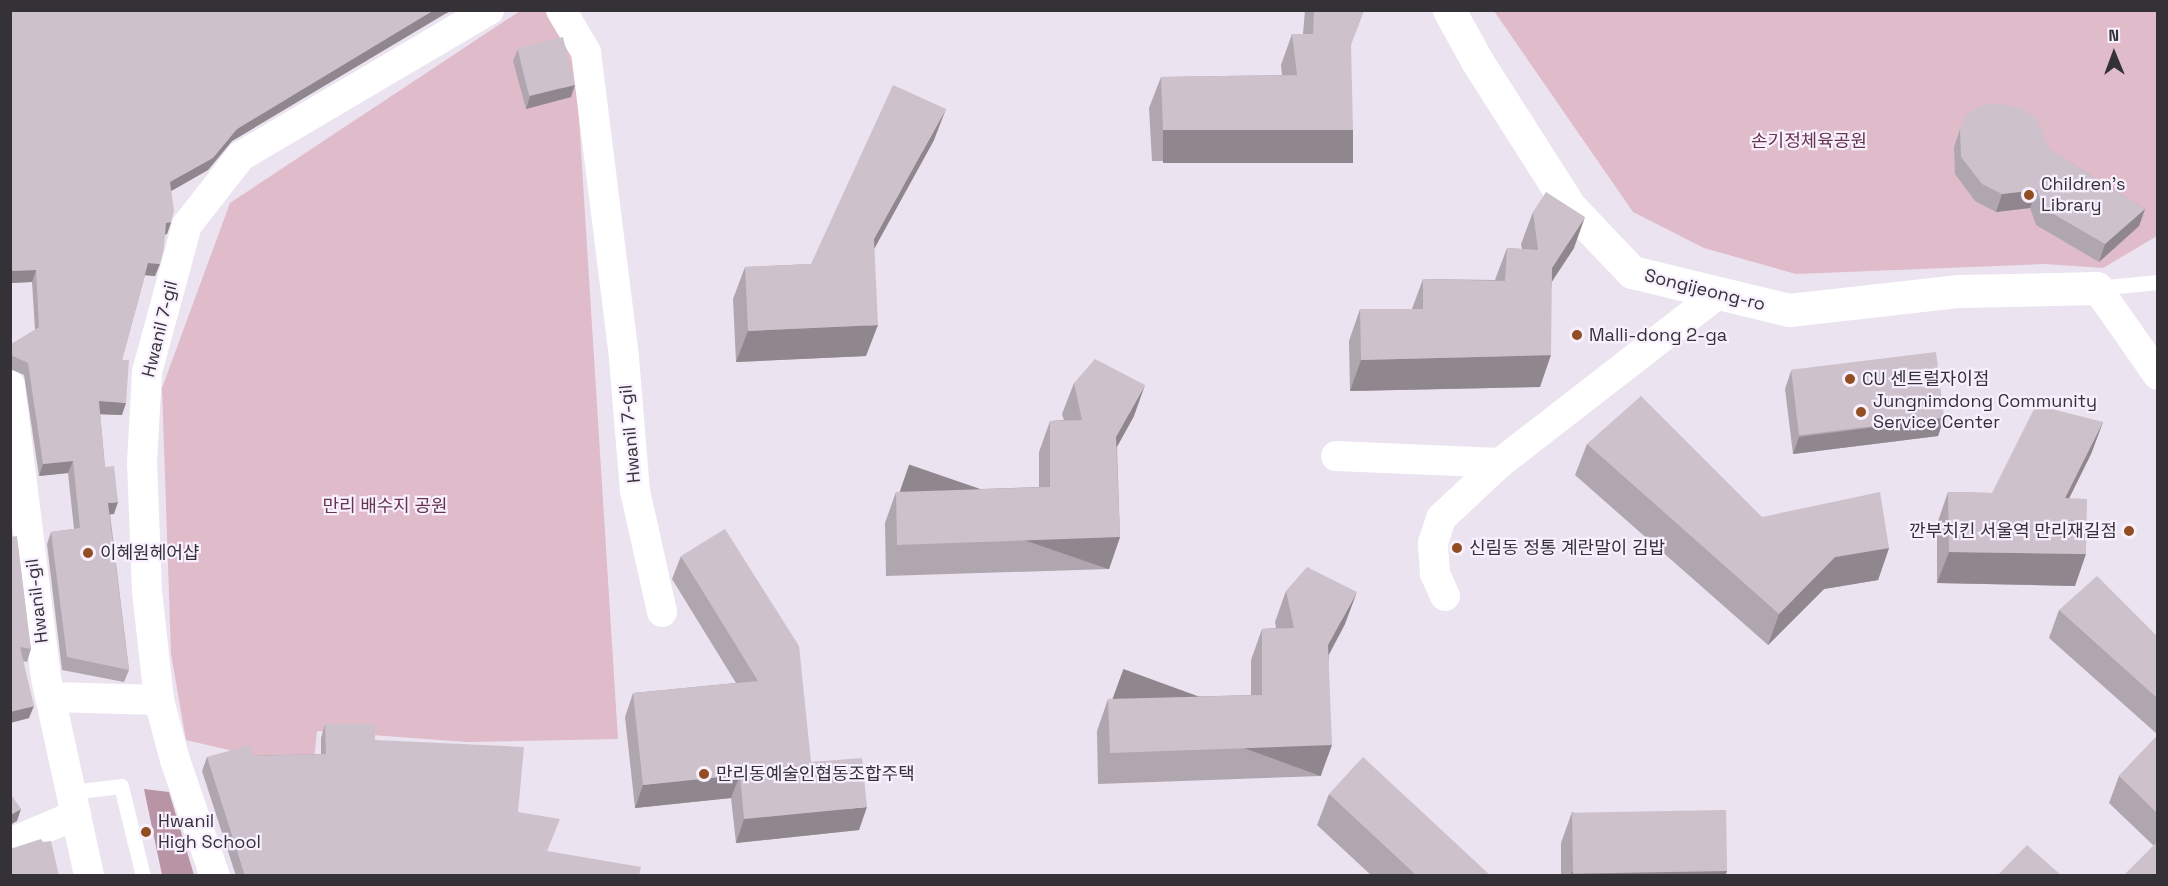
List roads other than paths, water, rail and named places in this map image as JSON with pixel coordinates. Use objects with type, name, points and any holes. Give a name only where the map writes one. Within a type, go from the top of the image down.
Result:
[{"type":"street","name":"Hwanil 7-gil","points":[[215,876],[159,700],[145,545],[142,462],[147,372],[187,225],[241,156],[489,10]]},
{"type":"street","name":"Hwanil 7-gil","points":[[561,10],[586,52],[624,358],[635,491],[662,612]]},
{"type":"street","name":"Songijeong-ro","points":[[1449,10],[1477,61],[1570,207],[1632,272],[1789,310],[1959,291],[2097,288]]},
{"type":"street","points":[[2097,288],[2157,375]]},
{"type":"street","points":[[1445,596],[1434,564],[1433,543],[1441,518],[1500,463],[1719,293]]},
{"type":"street","name":"Hwanil-gil","points":[[10,385],[50,697],[89,876]]},
{"type":"street","points":[[1336,456],[1500,463]]},
{"type":"street","points":[[50,697],[159,700]]},
{"type":"street","points":[[10,843],[73,803]]},
{"type":"lane","points":[[2097,288],[2157,282]]},
{"type":"lane","points":[[73,803],[121,786],[143,876]]},
{"type":"place","name":"Children's Library","points":[[2029,195]]},
{"type":"place","name":"Malli-dong 2-ga","points":[[1577,335]]},
{"type":"place","name":"CU 센트럴자이점","points":[[1850,379]]},
{"type":"place","name":"Jungnimdong Community Service Center","points":[[1861,412]]},
{"type":"place","name":"깐부치킨 서울역 만리재길점","points":[[2129,531]]},
{"type":"place","name":"신림동 정통 계란말이 김밥","points":[[1457,548]]},
{"type":"place","name":"이혜원헤어샵","points":[[88,553]]},
{"type":"place","name":"만리동예술인협동조합주택","points":[[704,774]]},
{"type":"place","name":"Hwanil High School","points":[[146,832]]},
{"type":"park label","name":"손기정체육공원","points":[[1809,141]]},
{"type":"park label","name":"만리 배수지 공원","points":[[385,506]]}]
